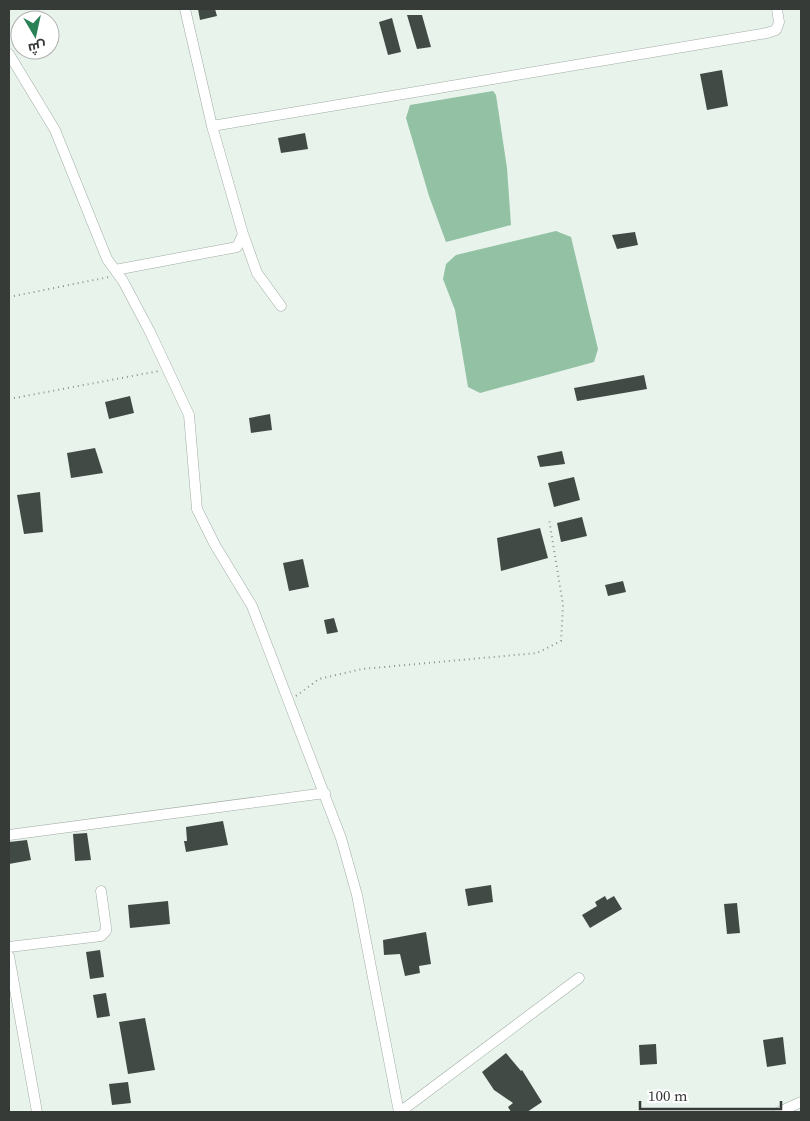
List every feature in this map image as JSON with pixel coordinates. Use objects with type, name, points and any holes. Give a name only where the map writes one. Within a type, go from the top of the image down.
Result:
[{"type":"street","points":[[185,9],[212,126],[243,234],[257,273],[281,306]]},
{"type":"street","points":[[212,126],[767,33],[776,30],[779,22],[777,9]]},
{"type":"street","points":[[9,54],[59,136],[96,236],[107,260],[117,273],[150,332],[189,415],[197,509],[215,545],[252,606],[278,677],[290,700],[341,838],[357,895],[400,1112],[578,978]]},
{"type":"street","points":[[117,273],[237,247],[243,234]]},
{"type":"street","points":[[9,835],[325,793]]},
{"type":"street","points":[[9,947],[101,936],[106,931],[101,891]]},
{"type":"street","points":[[9,956],[37,1112]]},
{"type":"street","points":[[779,1112],[801,1102]]},
{"type":"path","points":[[9,296],[117,273]]},
{"type":"path","points":[[9,399],[168,369]]},
{"type":"path","points":[[290,700],[319,679],[362,670],[537,653],[562,641],[563,605],[549,519]]},
{"type":"shaded area","points":[[493,91],[496,95],[507,168],[511,225],[446,242],[429,196],[406,118],[410,105]]},
{"type":"shaded area","points":[[556,231],[571,237],[598,349],[594,362],[480,393],[468,387],[455,310],[443,279],[446,264],[456,255]]},
{"type":"building","points":[[198,9],[215,9],[217,16],[200,20]]},
{"type":"building","points":[[407,15],[422,15],[431,47],[417,49]]},
{"type":"building","points":[[392,18],[401,52],[388,55],[379,22]]},
{"type":"building","points":[[722,70],[728,106],[707,110],[700,74]]},
{"type":"building","points":[[305,133],[308,149],[281,153],[278,138]]},
{"type":"building","points":[[635,232],[638,245],[617,249],[612,235]]},
{"type":"building","points":[[644,375],[647,389],[577,401],[574,388]]},
{"type":"building","points":[[130,396],[134,413],[109,419],[105,402]]},
{"type":"building","points":[[270,414],[272,430],[251,433],[249,418]]},
{"type":"building","points":[[95,448],[103,473],[71,478],[67,453]]},
{"type":"building","points":[[562,451],[565,464],[540,467],[537,456]]},
{"type":"building","points":[[574,477],[580,500],[554,507],[548,483]]},
{"type":"building","points":[[40,492],[43,532],[24,534],[17,495]]},
{"type":"building","points":[[582,517],[587,536],[561,542],[557,523]]},
{"type":"building","points":[[540,528],[548,558],[501,571],[497,538]]},
{"type":"building","points":[[303,559],[309,587],[289,591],[283,563]]},
{"type":"building","points":[[623,581],[626,592],[608,596],[605,585]]},
{"type":"building","points":[[334,618],[338,632],[327,634],[324,620]]},
{"type":"building","points":[[223,821],[228,845],[186,852],[184,841],[187,841],[186,827]]},
{"type":"building","points":[[87,833],[91,860],[75,861],[73,834]]},
{"type":"building","points":[[27,840],[31,860],[9,864],[9,842]]},
{"type":"building","points":[[491,885],[493,902],[468,906],[465,889]]},
{"type":"building","points":[[605,896],[607,900],[614,896],[622,909],[590,928],[582,915],[597,906],[595,902]]},
{"type":"building","points":[[168,901],[170,924],[130,928],[128,905]]},
{"type":"building","points":[[737,903],[740,933],[727,934],[724,904]]},
{"type":"building","points":[[426,932],[431,964],[419,966],[420,973],[405,976],[400,954],[384,955],[383,940]]},
{"type":"building","points":[[100,950],[104,977],[90,979],[86,952]]},
{"type":"building","points":[[106,993],[110,1016],[97,1018],[93,995]]},
{"type":"building","points":[[145,1018],[155,1070],[128,1074],[119,1022]]},
{"type":"building","points":[[783,1037],[786,1064],[767,1067],[763,1040]]},
{"type":"building","points":[[656,1044],[657,1064],[640,1065],[639,1045]]},
{"type":"building","points":[[506,1053],[522,1070],[542,1102],[527,1112],[511,1112],[508,1107],[513,1103],[494,1090],[482,1072]]},
{"type":"building","points":[[128,1082],[131,1103],[112,1105],[109,1084]]}]
